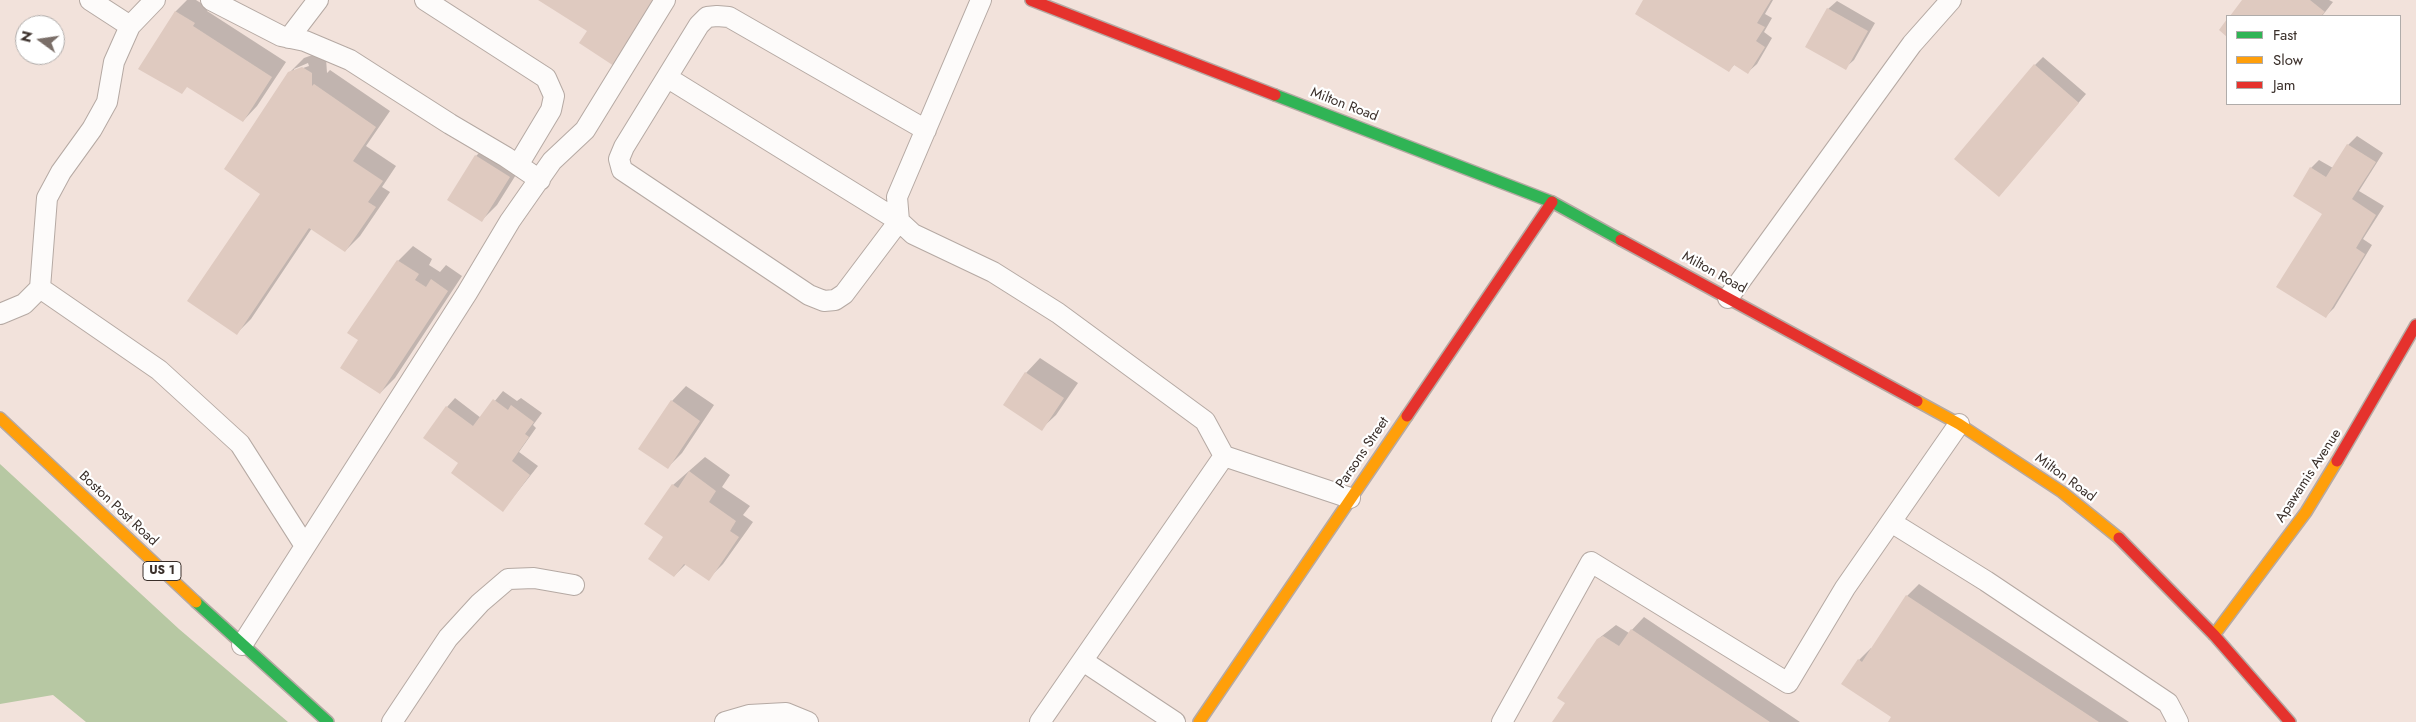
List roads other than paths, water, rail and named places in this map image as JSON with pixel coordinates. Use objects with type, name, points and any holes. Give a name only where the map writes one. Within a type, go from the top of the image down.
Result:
[{"type":"street","name":"Milton Road","points":[[1031,0],[1552,202],[1959,424],[2062,492],[2123,541],[2214,635],[2290,722]]},
{"type":"street","name":"Parsons Street","points":[[1199,722],[1552,202]]},
{"type":"street","name":"Apawamis Avenue","points":[[2214,635],[2306,512],[2375,399],[2416,325]]},
{"type":"street","name":"Boston Post Road","points":[[0,418],[242,645],[328,722]]},
{"type":"lane","points":[[90,0],[130,26]]},
{"type":"lane","points":[[0,314],[24,304],[40,288],[47,198],[60,172],[92,129],[107,102],[114,62],[130,26],[155,0]]},
{"type":"lane","points":[[211,0],[281,36],[305,41],[350,60],[540,180]]},
{"type":"lane","points":[[289,38],[318,0]]},
{"type":"lane","points":[[425,0],[546,78],[554,96],[551,110],[518,165]]},
{"type":"lane","points":[[242,645],[468,293],[510,220],[552,161],[585,130],[665,0]]},
{"type":"lane","points":[[926,130],[728,17],[707,17],[699,25],[624,147],[619,160],[622,170],[809,295],[824,300],[835,300],[844,294],[899,221],[897,197],[926,130],[981,0]]},
{"type":"lane","points":[[1728,298],[1912,44],[1951,0]]},
{"type":"lane","points":[[668,78],[899,221],[913,234],[993,272],[1058,313],[1206,421],[1224,456],[1350,498]]},
{"type":"lane","points":[[40,288],[159,370],[240,444],[305,546]]},
{"type":"lane","points":[[1502,722],[1592,562],[1788,683],[1845,588],[1959,424]]},
{"type":"lane","points":[[1040,722],[1224,456]]},
{"type":"lane","points":[[1891,522],[1986,581],[2168,702],[2178,722]]},
{"type":"lane","points":[[392,722],[448,638],[480,603],[508,579],[534,578],[574,585]]},
{"type":"lane","points":[[1083,661],[1175,722]]},
{"type":"lane","points":[[725,722],[749,715],[786,713],[808,722]]}]
